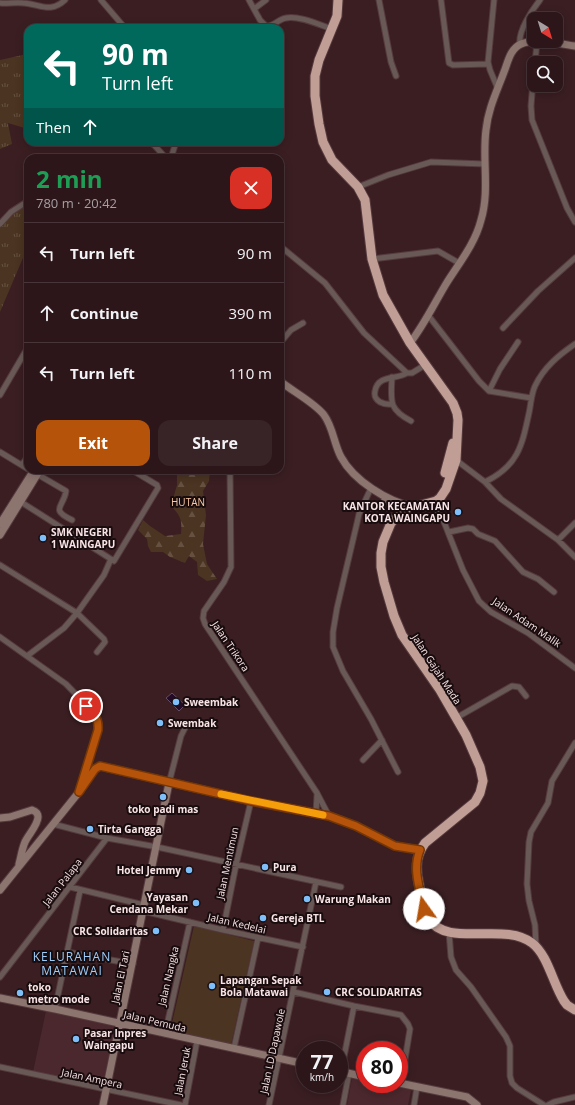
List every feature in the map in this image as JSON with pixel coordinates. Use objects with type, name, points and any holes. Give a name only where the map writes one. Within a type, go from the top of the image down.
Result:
[{"type":"highway","points":[[338,0],[337,16],[319,60],[315,76],[315,96],[319,124],[324,142],[332,160],[358,187],[365,200],[372,259],[383,295],[410,343],[448,394],[458,413],[459,429],[456,460],[443,495],[434,501]]},
{"type":"highway","points":[[427,367],[448,403],[453,414],[454,424],[449,463],[434,501]]},
{"type":"highway","name":"Jalan Gajah Mada","points":[[420,850],[425,843],[475,802],[480,793],[483,781],[480,767],[456,718],[440,690],[402,635],[394,616],[381,567],[382,547],[391,523],[406,509],[434,501]]},
{"type":"highway","points":[[420,850],[417,858],[416,869],[426,914],[430,921],[436,927],[449,932],[466,934],[497,933],[514,935],[526,940],[536,947],[564,1001],[575,1010]]},
{"type":"street","points":[[0,3],[22,3],[48,8],[56,7],[65,0]]},
{"type":"street","points":[[101,0],[122,24]]},
{"type":"street","points":[[249,0],[260,20],[264,24]]},
{"type":"street","points":[[254,9],[266,0]]},
{"type":"street","points":[[379,0],[391,62],[396,76]]},
{"type":"street","points":[[441,0],[449,63],[453,65],[488,64]]},
{"type":"street","points":[[494,0],[488,64],[498,89]]},
{"type":"street","points":[[520,44],[522,32],[540,0]]},
{"type":"street","points":[[275,24],[280,20],[289,17],[301,19],[332,29]]},
{"type":"street","points":[[410,343],[422,328],[428,315],[472,243],[482,219],[485,202],[484,164],[487,120],[511,54],[520,44],[527,42]]},
{"type":"street","points":[[563,44],[575,46]]},
{"type":"street","points":[[532,92],[532,120],[567,208],[575,222]]},
{"type":"street","points":[[155,146],[162,154]]},
{"type":"street","points":[[358,187],[388,175],[431,162],[484,164]]},
{"type":"street","points":[[0,224],[10,212],[24,203]]},
{"type":"street","points":[[284,249],[325,283],[364,333],[407,373]]},
{"type":"street","points":[[372,259],[438,251],[459,263]]},
{"type":"street","points":[[503,328],[538,291],[575,258]]},
{"type":"street","points":[[428,315],[475,376],[489,391],[531,398]]},
{"type":"street","points":[[284,338],[291,330],[303,323]]},
{"type":"street","points":[[489,391],[500,369],[518,342]]},
{"type":"street","points":[[485,482],[498,474],[512,462],[520,448],[531,398],[536,385],[554,359],[575,344]]},
{"type":"street","points":[[0,395],[24,354]]},
{"type":"street","points":[[392,404],[387,405],[380,402],[375,397],[376,386],[379,382],[392,377],[401,377],[407,373],[412,373],[427,367]]},
{"type":"street","points":[[392,377],[392,404],[399,414],[411,421]]},
{"type":"street","points":[[284,385],[315,406],[325,416],[344,461],[370,489],[395,507],[399,514]]},
{"type":"street","points":[[284,389],[320,415],[326,425],[339,461],[360,484],[393,500],[413,506]]},
{"type":"street","points":[[0,452],[22,465],[24,462]]},
{"type":"street","points":[[456,460],[485,482],[501,499],[558,540],[575,557]]},
{"type":"street","points":[[0,524],[32,474]]},
{"type":"street","points":[[0,534],[21,502],[33,474]]},
{"type":"street","points":[[39,474],[66,491],[59,512],[63,516],[72,520]]},
{"type":"street","points":[[27,656],[64,628],[77,613],[104,575],[112,559],[115,560],[158,488],[138,474]]},
{"type":"street","name":"Jalan Trikora","points":[[230,474],[231,567],[224,582],[204,611],[203,618],[230,665],[317,794],[329,816]]},
{"type":"street","points":[[370,489],[359,514],[339,596],[333,642],[334,651],[343,671],[371,719],[398,772]]},
{"type":"street","name":"Jalan Adam Malik","points":[[434,501],[449,532],[458,559],[479,601],[485,608],[528,633],[575,668]]},
{"type":"street","points":[[21,502],[112,559]]},
{"type":"street","points":[[558,540],[575,523]]},
{"type":"street","points":[[449,532],[468,528],[473,529],[478,534],[495,541],[523,572],[538,579],[554,592]]},
{"type":"street","points":[[0,565],[77,613],[104,639],[105,642],[97,652]]},
{"type":"street","points":[[0,637],[66,684],[97,716],[99,723],[98,730],[79,792]]},
{"type":"street","points":[[456,718],[512,686],[518,688],[526,696]]},
{"type":"street","points":[[169,783],[181,736],[187,724]]},
{"type":"street","points":[[363,760],[382,740]]},
{"type":"street","points":[[536,947],[535,925],[529,901],[527,884],[529,842],[531,832],[548,803],[552,781],[575,743]]},
{"type":"street","points":[[0,890],[79,792],[95,769],[100,766],[251,801],[329,816],[356,826],[395,846],[420,850]]},
{"type":"street","name":"Jalan El Tari","points":[[104,1105],[169,783]]},
{"type":"street","points":[[316,814],[317,794]]},
{"type":"street","name":"Jalan Mentimun","points":[[223,930],[251,801]]},
{"type":"street","points":[[0,818],[10,817],[32,810],[38,815],[38,818],[26,842],[18,866]]},
{"type":"street","points":[[53,824],[107,838],[157,847],[341,887]]},
{"type":"street","name":"Jalan Palapa","points":[[0,977],[107,838]]},
{"type":"street","name":"Jalan LD Dapawole","points":[[269,1105],[316,882]]},
{"type":"street","name":"Jalan Kedelai","points":[[70,887],[190,922],[303,947]]},
{"type":"street","points":[[55,1009],[80,891]]},
{"type":"street","name":"Jalan Nangka","points":[[165,1034],[190,922]]},
{"type":"street","points":[[449,932],[451,957],[456,970],[471,988],[506,1037],[510,1046],[510,1076],[512,1083],[517,1088],[544,1105]]},
{"type":"street","points":[[234,1048],[258,938]]},
{"type":"street","points":[[67,952],[133,964]]},
{"type":"street","points":[[294,992],[401,1015],[410,1029],[408,1042]]},
{"type":"street","name":"Jalan Pemuda","points":[[0,998],[296,1062]]},
{"type":"street","points":[[346,1041],[354,1006]]},
{"type":"street","name":"Jalan Jeruk","points":[[185,1105],[197,1041]]},
{"type":"street","name":"Jalan Ampera","points":[[0,1067],[181,1105]]},
{"type":"street","points":[[343,1105],[349,1073],[356,1074]]},
{"type":"street","points":[[408,1085],[467,1097],[477,1105]]},
{"type":"street","points":[[414,1105],[417,1087]]},
{"type":"street","points":[[551,1105],[554,1102],[575,1097]]},
{"type":"shaded area","name":"Sweembak","points":[[172,693],[185,705],[179,711],[166,698]]},
{"type":"shaded area","name":"Pasar Inpres Waingapu","points":[[46,1011],[113,1026],[115,1028],[102,1087],[33,1072]]},
{"type":"shaded area","points":[[352,1078],[356,1079],[356,1093],[408,1093],[408,1089],[411,1090],[408,1105],[347,1105]]},
{"type":"green space","points":[[24,55],[24,128],[8,123],[12,144],[0,149],[0,60]]},
{"type":"green space","points":[[24,201],[24,255],[0,312],[0,221],[7,212]]},
{"type":"green space","name":"HUTAN","points":[[177,474],[210,474],[209,481],[203,491],[206,515],[203,544],[207,564],[217,579],[207,581],[198,575],[197,562],[189,556],[185,563],[170,557],[163,552],[151,552],[147,539],[138,530],[143,520],[165,536],[181,534],[180,518],[171,506],[177,485]]},
{"type":"green space","name":"Lapangan Sepak Bola Matawai","points":[[194,926],[254,941],[231,1045],[170,1032]]},
{"type":"slow traffic","points":[[221,794],[323,815]]},
{"type":"place","name":"KANTOR KECAMATAN KOTA WAINGAPU","points":[[458,512]]},
{"type":"place","name":"SMK NEGERI 1 WAINGAPU","points":[[43,538]]},
{"type":"place","name":"Sweembak","points":[[176,702]]},
{"type":"place","name":"Swembak","points":[[160,723]]},
{"type":"place","name":"toko padi mas","points":[[163,797]]},
{"type":"place","name":"Tirta Gangga","points":[[90,829]]},
{"type":"place","name":"Pura","points":[[265,867]]},
{"type":"place","name":"Hotel Jemmy","points":[[189,870]]},
{"type":"place","name":"Warung Makan","points":[[307,899]]},
{"type":"place","name":"Yayasan Cendana Mekar","points":[[196,903]]},
{"type":"place","name":"Gereja BTL","points":[[263,918]]},
{"type":"place","name":"CRC Solidaritas","points":[[156,931]]},
{"type":"place","name":"Lapangan Sepak Bola Matawai","points":[[212,986]]},
{"type":"place","name":"CRC SOLIDARITAS","points":[[327,992]]},
{"type":"place","name":"toko metro mode","points":[[20,993]]},
{"type":"place","name":"Pasar Inpres Waingapu","points":[[76,1039]]},
{"type":"district","name":"KELURAHAN MATAWAI","points":[[72,964]]},
{"type":"route","points":[[86,706],[97,716],[99,723],[79,792],[95,769],[100,766],[169,783],[329,816],[346,821],[395,846],[420,850],[417,858],[416,869],[424,909]]}]
